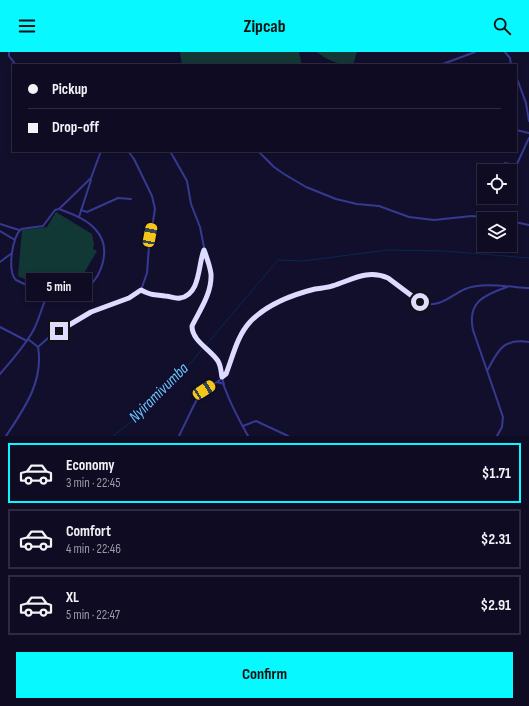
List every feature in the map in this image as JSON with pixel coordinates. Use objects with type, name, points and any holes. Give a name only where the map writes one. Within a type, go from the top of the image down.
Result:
[{"type":"street","points":[[9,52],[9,56],[15,64]]},
{"type":"street","points":[[443,64],[475,52]]},
{"type":"street","points":[[505,52],[510,58],[511,64]]},
{"type":"street","points":[[517,79],[526,104],[529,121]]},
{"type":"street","points":[[517,130],[529,133]]},
{"type":"street","points":[[505,163],[516,166],[529,138]]},
{"type":"street","points":[[78,217],[102,152]]},
{"type":"street","points":[[6,436],[22,413],[31,396],[37,370],[38,347],[48,338],[77,319],[91,312],[129,298],[141,290],[147,269],[154,203],[136,163],[129,152]]},
{"type":"street","points":[[171,152],[187,181],[191,204],[202,231],[204,250],[210,272],[210,286],[206,298],[192,326],[192,330],[196,339],[206,347],[218,361],[224,384],[242,426],[248,436]]},
{"type":"street","points":[[259,152],[274,167],[284,174],[306,187],[336,199],[357,204],[379,206],[409,217],[434,220],[477,217]]},
{"type":"street","points":[[0,224],[19,230],[43,226],[54,211],[59,209],[91,178]]},
{"type":"street","points":[[81,210],[87,212],[118,198],[131,199]]},
{"type":"street","points":[[19,230],[12,252],[12,268],[14,278],[47,295],[64,296],[80,293],[92,283],[103,264],[105,254],[103,244],[100,235],[92,226],[78,217],[59,209]]},
{"type":"street","points":[[517,222],[529,225]]},
{"type":"street","points":[[0,231],[15,240]]},
{"type":"street","points":[[141,290],[154,296],[178,298],[187,296],[196,282],[200,271],[204,250]]},
{"type":"street","points":[[0,262],[12,252]]},
{"type":"street","points":[[179,436],[201,392],[217,382],[226,374],[242,333],[251,322],[271,306],[296,294],[331,286],[352,278],[372,274],[388,278],[420,302],[432,304],[443,302],[460,292],[476,286],[529,288]]},
{"type":"street","points":[[497,436],[502,427],[503,418],[472,322],[473,310],[486,295],[508,287]]},
{"type":"street","points":[[0,374],[28,340],[35,327],[47,295]]},
{"type":"street","points":[[0,327],[28,340],[38,347]]},
{"type":"street","points":[[487,371],[498,351],[504,346],[517,342],[529,342]]},
{"type":"street","points":[[217,382],[224,384]]},
{"type":"street","points":[[242,426],[256,421],[288,436]]},
{"type":"green space","points":[[180,52],[299,52],[301,61],[301,64],[182,64]]},
{"type":"green space","points":[[316,52],[357,52],[353,64],[333,62]]},
{"type":"green space","points":[[56,212],[92,234],[94,244],[93,249],[97,251],[74,290],[70,288],[56,294],[18,276],[22,230],[47,227]]},
{"type":"waterway","points":[[206,345],[278,260],[303,261],[388,250],[445,251],[529,258]]},
{"type":"waterway","name":"Nyiramivumba","points":[[113,436],[161,395],[203,348]]},
{"type":"route","points":[[59,331],[91,312],[119,303],[141,290],[152,295],[178,298],[187,296],[196,282],[200,271],[204,250],[211,275],[210,286],[208,294],[192,326],[192,330],[196,339],[206,347],[218,361],[221,368],[222,377],[226,374],[237,344],[246,327],[258,314],[280,301],[296,294],[331,286],[359,276],[372,274],[388,278],[420,302]]}]
